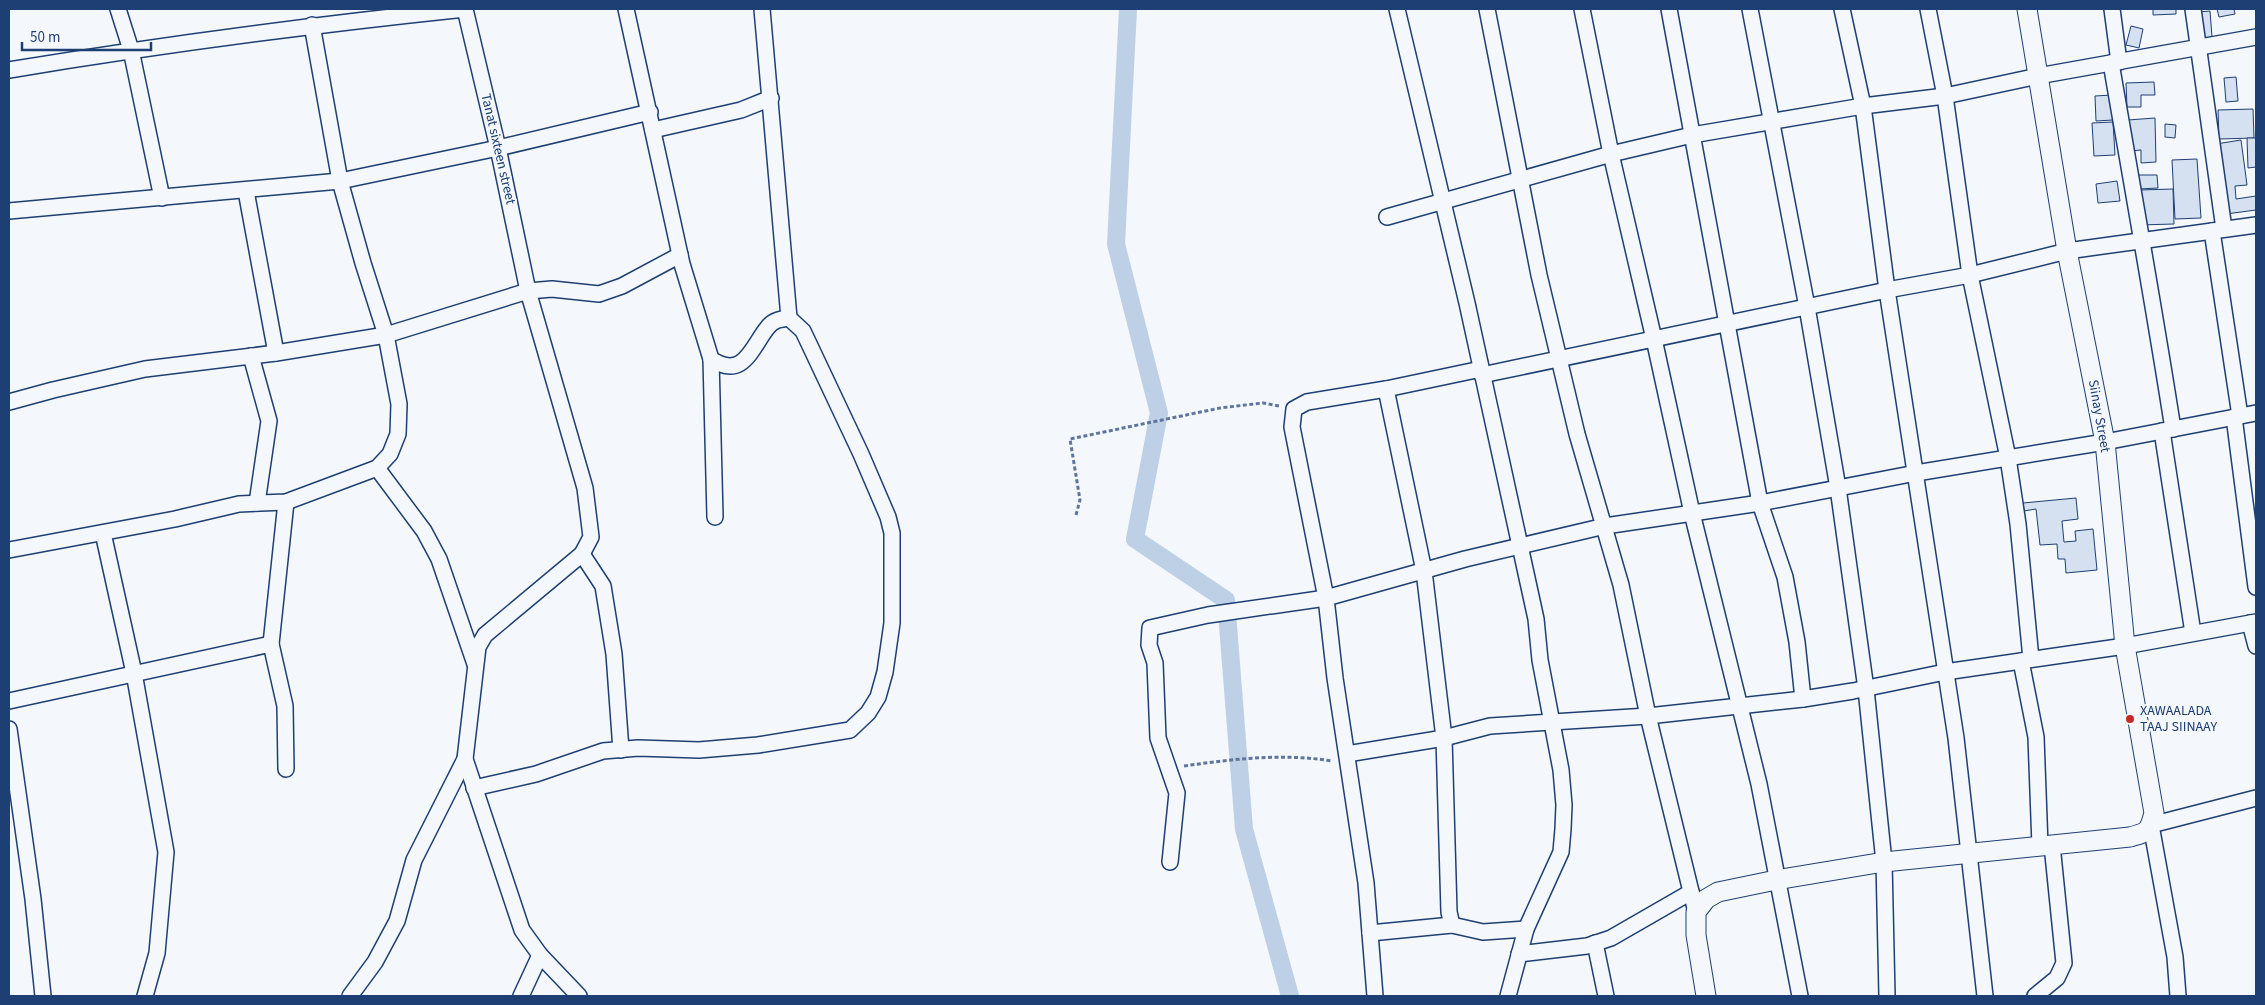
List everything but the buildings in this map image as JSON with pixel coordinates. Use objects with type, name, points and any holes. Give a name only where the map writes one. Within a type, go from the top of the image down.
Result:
[{"type":"street","points":[[118,9],[130,50],[162,198]]},
{"type":"street","points":[[9,70],[130,50],[312,25],[465,9]]},
{"type":"street","name":"Tanat sixteen street","points":[[465,9],[498,148],[528,291],[585,488],[591,537],[582,554]]},
{"type":"street","points":[[626,9],[680,255],[711,359],[715,516]]},
{"type":"street","points":[[474,788],[536,774],[603,751],[699,750],[850,730],[868,713],[878,697],[885,672],[892,623],[892,533],[888,517],[861,454],[803,331],[789,318],[762,9]]},
{"type":"street","points":[[1397,9],[1482,372],[1536,619],[1540,660],[1563,788],[1561,852],[1526,929],[1508,996]]},
{"type":"street","points":[[1487,9],[1539,275],[1577,434],[1621,585],[1648,716],[1696,912],[1696,935],[1706,996]]},
{"type":"street","points":[[1582,9],[1611,154],[1692,513],[1758,784],[1800,996]]},
{"type":"street","points":[[1669,9],[1760,503],[1785,577],[1797,642],[1803,699]]},
{"type":"street","points":[[1750,9],[1807,307],[1838,488],[1866,689],[1884,862],[1887,996]]},
{"type":"street","points":[[1842,9],[1863,106],[1887,290],[1956,738],[1971,853],[1985,996]]},
{"type":"street","points":[[1928,9],[1946,96],[1970,276],[2008,458],[2018,524],[2026,660],[2036,737],[2046,845],[2064,963],[2057,978],[2035,996]]},
{"type":"street","name":"Siinay Street","points":[[2027,9],[2066,251],[2105,442],[2125,646],[2150,782],[2154,813],[2151,825]]},
{"type":"street","points":[[2112,9],[2115,62],[2141,240],[2154,303],[2193,633]]},
{"type":"street","points":[[2193,9],[2256,587]]},
{"type":"street","points":[[9,550],[103,533],[239,504],[286,502],[377,468],[390,454],[398,434],[399,404],[386,335],[340,181],[312,25]]},
{"type":"street","points":[[1387,217],[1611,154],[1692,135],[1863,106],[1946,96],[2038,76],[2256,37]]},
{"type":"street","points":[[653,130],[741,110],[771,98]]},
{"type":"street","points":[[9,211],[340,181],[498,148],[650,112]]},
{"type":"street","points":[[246,191],[276,353]]},
{"type":"street","points":[[1374,996],[1366,883],[1334,678],[1326,598],[1292,427],[1294,409],[1307,402],[1559,358],[1727,325],[1887,290],[1970,276],[2066,251],[2256,225]]},
{"type":"street","points":[[9,402],[145,369],[276,353],[386,335],[528,291],[552,289],[600,294],[622,286],[680,255]]},
{"type":"street","points":[[711,359],[720,365],[728,366],[745,361],[769,326],[779,319],[789,318]]},
{"type":"street","points":[[251,356],[269,420],[257,503]]},
{"type":"street","points":[[1386,389],[1424,571],[1444,738],[1449,912],[1452,925]]},
{"type":"street","points":[[1170,862],[1177,793],[1158,738],[1155,663],[1149,645],[1150,628],[1260,606],[1326,598],[1424,571],[1605,526],[1760,503],[1916,473],[2105,442],[2256,413]]},
{"type":"street","points":[[377,468],[424,531],[439,559],[476,667]]},
{"type":"street","points":[[286,502],[271,644],[285,706],[286,769]]},
{"type":"street","points":[[103,533],[134,673],[166,852],[156,953],[145,996]]},
{"type":"street","points":[[350,996],[375,962],[397,920],[414,860],[465,759],[478,647],[485,635],[582,554],[603,586],[614,654],[621,750]]},
{"type":"street","points":[[1347,758],[1444,738],[1490,726],[1648,716],[1803,699],[1866,689],[1945,672],[2125,646],[2253,622],[2256,646]]},
{"type":"street","points":[[9,701],[271,644]]},
{"type":"street","points":[[9,729],[33,899],[43,996]]},
{"type":"street","points":[[465,759],[522,930],[540,955],[579,996]]},
{"type":"street","points":[[1696,912],[1706,899],[1718,892],[1776,880],[1884,862],[2130,837],[2146,832],[2151,825],[2256,798]]},
{"type":"street","points":[[2151,825],[2175,957],[2178,996]]},
{"type":"street","points":[[1519,954],[1555,950],[1595,943],[1611,938],[1691,892]]},
{"type":"street","points":[[1370,932],[1452,925],[1483,932],[1526,929]]},
{"type":"street","points":[[1595,943],[1606,996]]},
{"type":"street","points":[[521,996],[540,955]]},
{"type":"path","points":[[1076,515],[1080,500],[1070,439],[1197,412],[1263,402],[1294,409]]},
{"type":"path","points":[[1168,768],[1247,758],[1347,758]]},
{"type":"waterway","points":[[1128,9],[1116,244],[1159,413],[1135,539],[1226,600],[1244,829],[1290,996]]},
{"type":"place","name":"XAWAALADA TAAJ SIINAAY","points":[[2130,719]]}]
